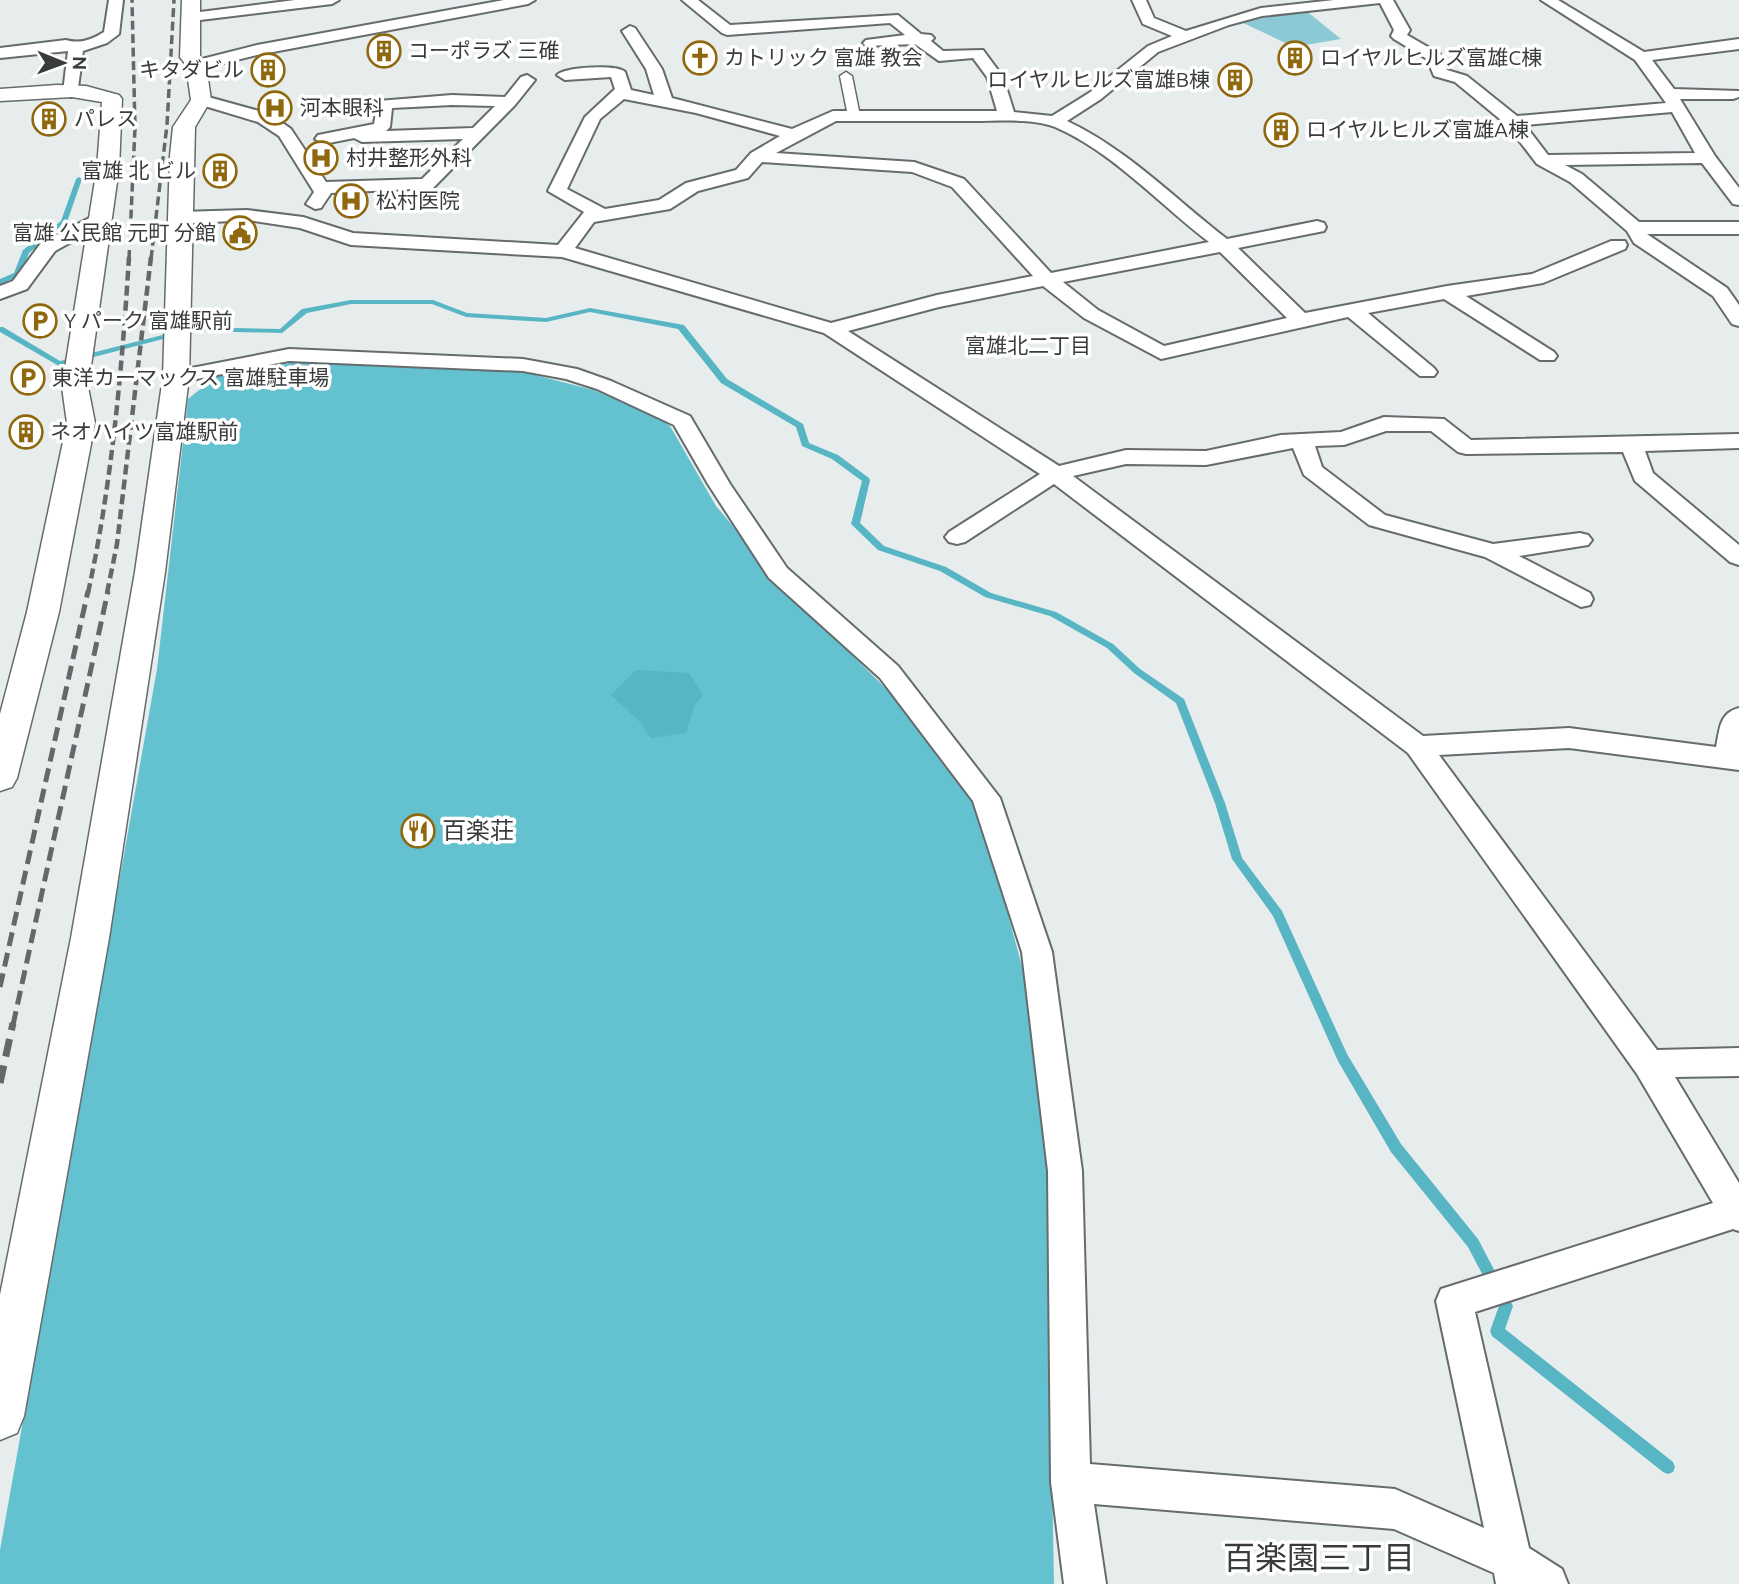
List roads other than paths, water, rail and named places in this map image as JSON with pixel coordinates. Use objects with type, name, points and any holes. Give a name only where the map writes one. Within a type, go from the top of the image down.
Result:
[{"type":"street","points":[[0,52],[66,45],[76,48],[102,40],[111,34],[116,0]]},
{"type":"street","points":[[0,1416],[90,938],[150,572],[176,377],[184,127],[201,100],[196,65],[190,57],[191,9],[332,0]]},
{"type":"street","points":[[196,65],[473,5],[528,0]]},
{"type":"street","points":[[691,2],[719,0]]},
{"type":"street","points":[[1139,0],[1148,21],[1185,36]]},
{"type":"street","points":[[1055,121],[1096,96],[1153,49],[1185,36],[1261,12],[1345,1],[1376,0]]},
{"type":"street","points":[[1386,0],[1402,30],[1399,37],[1434,57],[1440,73],[1461,79],[1513,121],[1543,160],[1576,178],[1634,228],[1640,239],[1729,291],[1739,320]]},
{"type":"street","points":[[1548,0],[1641,57],[1673,100],[1707,158],[1739,200]]},
{"type":"street","points":[[691,2],[727,30],[893,18],[939,56],[977,53],[995,77],[1007,116]]},
{"type":"street","points":[[630,31],[654,69],[665,102]]},
{"type":"street","points":[[871,43],[939,37]]},
{"type":"street","points":[[1641,57],[1739,44]]},
{"type":"street","points":[[71,92],[76,48]]},
{"type":"street","points":[[565,75],[617,72],[622,89],[621,93],[593,117],[556,191],[603,215]]},
{"type":"street","points":[[846,76],[854,116]]},
{"type":"street","points":[[320,188],[427,184],[509,102],[527,80]]},
{"type":"street","points":[[0,95],[100,93],[113,100],[102,218],[75,387],[81,423],[43,612],[0,778]]},
{"type":"street","points":[[621,93],[794,135]]},
{"type":"street","points":[[1513,121],[1732,94]]},
{"type":"street","points":[[201,100],[264,118],[293,142],[323,192],[303,223]]},
{"type":"street","points":[[324,139],[382,127],[384,104],[452,100],[509,102]]},
{"type":"street","points":[[562,251],[588,217],[664,205],[692,187],[742,174],[757,157],[833,116],[1007,116],[1055,121],[1080,133],[1130,168],[1175,208],[1225,246],[1301,320]]},
{"type":"street","points":[[293,142],[478,133]]},
{"type":"street","points":[[757,157],[915,167],[958,183],[1046,279],[1091,314],[1160,353],[1222,341],[1301,320],[1447,292],[1536,279],[1618,245]]},
{"type":"street","points":[[1543,160],[1707,158]]},
{"type":"street","points":[[180,218],[247,215],[303,223],[351,239],[562,251],[831,329],[1055,474],[1418,746],[1649,1064],[1737,1213],[1454,1301],[1515,1573]]},
{"type":"street","points":[[0,293],[20,285],[48,247],[102,218]]},
{"type":"street","points":[[831,329],[937,300],[1317,227]]},
{"type":"street","points":[[1634,228],[1739,228]]},
{"type":"street","points":[[1447,292],[1547,356]]},
{"type":"street","points":[[1353,311],[1427,372]]},
{"type":"street","points":[[176,377],[289,355],[523,365],[570,373],[604,384],[682,422],[778,573],[889,672],[986,798],[1037,952],[1065,1171],[1071,1482],[1085,1584]]},
{"type":"street","points":[[957,537],[1055,474],[1126,457],[1206,458],[1281,442],[1344,438],[1384,424],[1436,424],[1466,447],[1739,441]]},
{"type":"street","points":[[1302,442],[1312,470],[1377,520],[1493,552],[1581,599]]},
{"type":"street","points":[[1632,445],[1643,475],[1739,556]]},
{"type":"street","points":[[1493,552],[1580,540]]},
{"type":"street","points":[[1418,746],[1569,738],[1734,760],[1735,720],[1739,717]]},
{"type":"street","points":[[1649,1064],[1739,1062]]},
{"type":"street","points":[[1071,1482],[1395,1509],[1515,1573],[1547,1584]]},
{"type":"waterway","points":[[0,282],[17,274],[26,252],[64,222],[79,179]]},
{"type":"waterway","points":[[0,329],[59,364],[194,329],[282,331],[305,311],[351,302],[433,302],[466,315],[546,320],[590,310],[681,327],[724,381],[800,426],[805,444],[835,457],[866,480],[855,524],[881,548],[943,569],[988,595],[1053,614],[1110,646],[1137,671],[1180,701],[1220,803],[1237,859],[1278,914],[1342,1057],[1396,1148],[1473,1243],[1506,1306],[1497,1331],[1668,1467]]},
{"type":"railway","points":[[129,259],[135,128],[132,0]]},
{"type":"railway","points":[[151,259],[167,125],[174,0]]},
{"type":"railway","points":[[88,593],[104,510],[115,426],[129,257]]},
{"type":"railway","points":[[107,593],[117,544],[151,257]]},
{"type":"railway","points":[[0,987],[88,591]]},
{"type":"railway","points":[[13,1025],[108,591]]},
{"type":"railway","points":[[0,1083],[13,1023]]},
{"type":"place","name":"コーポラズ 三碓","points":[[384,51]]},
{"type":"place","name":"カトリック 富雄 教会","points":[[700,58]]},
{"type":"place","name":"ロイヤルヒルズ富雄C棟","points":[[1295,58]]},
{"type":"place","name":"キタダビル","points":[[268,70]]},
{"type":"place","name":"ロイヤルヒルズ富雄B棟","points":[[1235,80]]},
{"type":"place","name":"河本眼科","points":[[275,108]]},
{"type":"place","name":"パレス","points":[[49,119]]},
{"type":"place","name":"ロイヤルヒルズ富雄A棟","points":[[1281,130]]},
{"type":"place","name":"村井整形外科","points":[[321,158]]},
{"type":"place","name":"富雄 北 ビル","points":[[220,171]]},
{"type":"place","name":"松村医院","points":[[351,201]]},
{"type":"place","name":"富雄 公民館 元町 分館","points":[[240,233]]},
{"type":"place","name":"Y パーク 富雄駅前","points":[[40,321]]},
{"type":"place","name":"東洋カーマックス 富雄駐車場","points":[[28,378]]},
{"type":"place","name":"ネオハイツ富雄駅前","points":[[26,432]]},
{"type":"place","name":"百楽荘","points":[[418,831]]},
{"type":"district","name":"富雄北二丁目","points":[[1028,346]]},
{"type":"district","name":"百楽園三丁目","points":[[1319,1558]]}]
